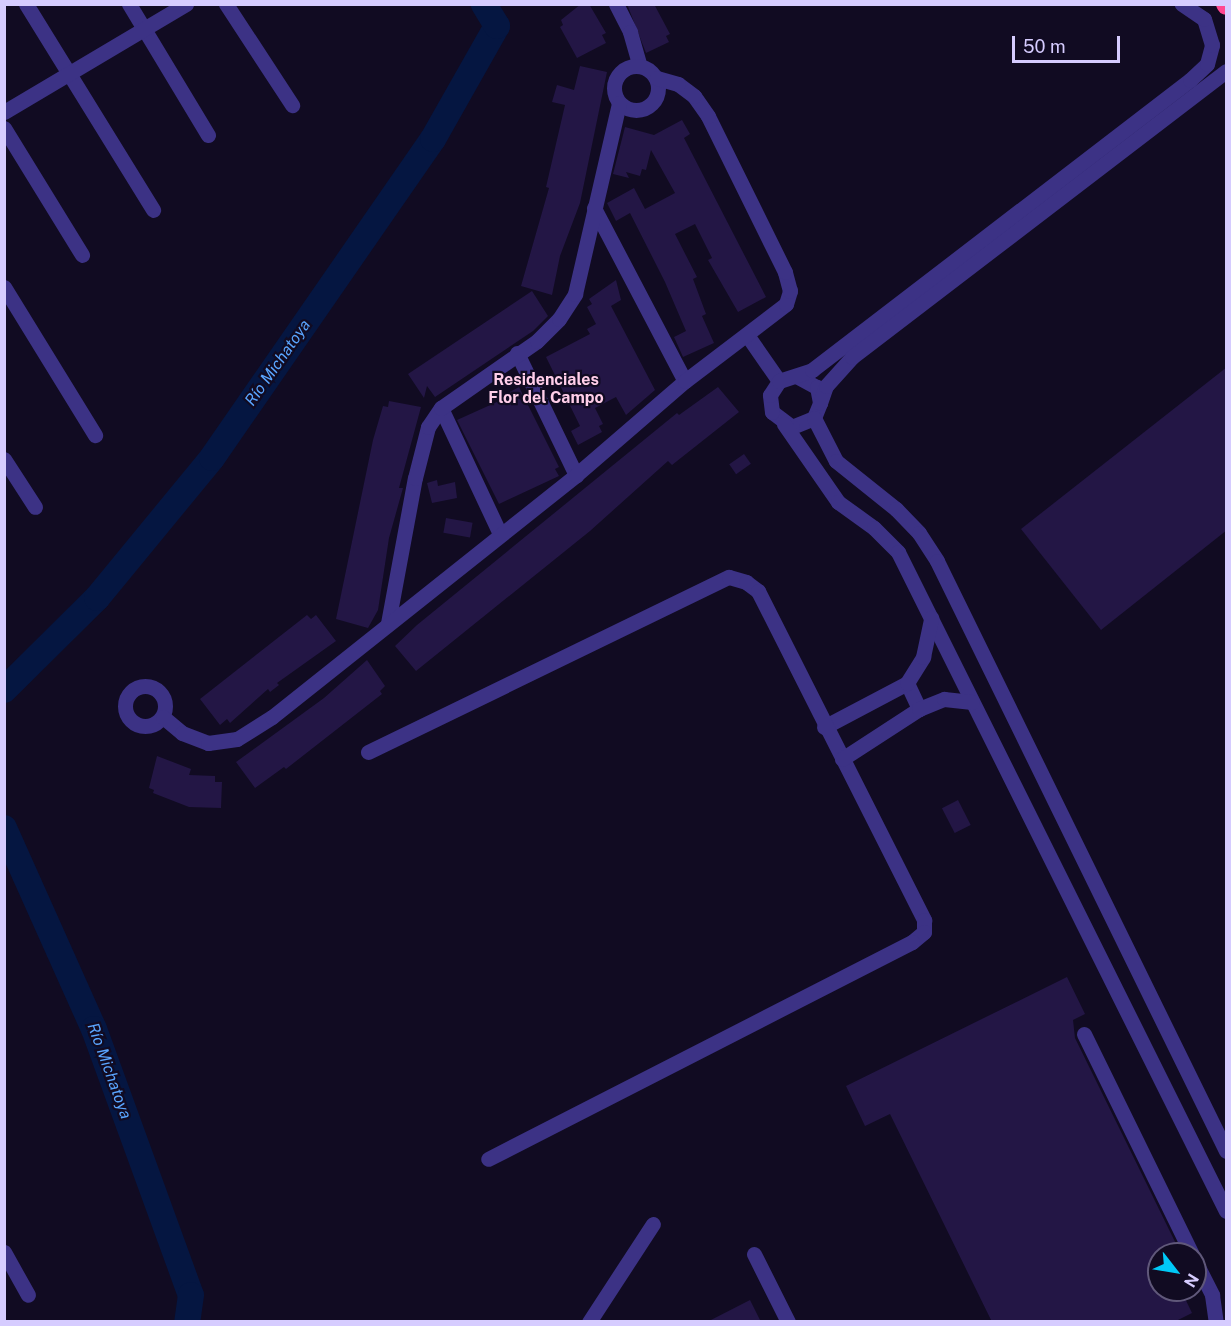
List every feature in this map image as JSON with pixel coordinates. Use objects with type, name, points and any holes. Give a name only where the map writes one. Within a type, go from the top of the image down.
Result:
[{"type":"street","points":[[26,4],[153,210]]},
{"type":"street","points":[[129,4],[208,135]]},
{"type":"street","points":[[4,112],[186,4]]},
{"type":"street","points":[[226,4],[292,105]]},
{"type":"street","points":[[163,717],[182,733],[208,743],[237,739],[272,717],[576,475],[685,381],[786,304],[790,291],[785,272],[708,116],[694,96],[678,84],[657,78],[640,66],[630,32],[616,4]]},
{"type":"street","points":[[1182,4],[1204,19],[1212,45],[1207,64],[1190,80],[812,370],[779,381],[770,395],[770,404],[838,502],[874,528],[898,552],[1227,1211]]},
{"type":"street","points":[[388,623],[415,478],[428,427],[441,408],[517,353],[559,319],[575,294],[619,103],[614,91],[617,78],[626,69],[640,66]]},
{"type":"street","points":[[784,424],[800,426],[817,410],[826,386],[852,357],[1227,71]]},
{"type":"street","points":[[619,103],[631,110],[645,109],[656,99],[657,78]]},
{"type":"street","points":[[4,128],[82,255]]},
{"type":"street","points":[[594,208],[685,381]]},
{"type":"street","points":[[4,287],[95,435]]},
{"type":"street","points":[[747,335],[779,381]]},
{"type":"street","points":[[517,353],[576,475]]},
{"type":"street","points":[[796,376],[817,387],[817,410],[836,461],[896,509],[919,533],[937,561],[1227,1150]]},
{"type":"street","points":[[441,408],[500,534]]},
{"type":"street","points":[[4,459],[35,507]]},
{"type":"street","points":[[368,752],[729,577],[758,591],[824,727],[924,920],[924,932],[912,942],[488,1159]]},
{"type":"street","points":[[824,727],[907,684],[923,657],[932,618]]},
{"type":"street","points":[[907,684],[919,709]]},
{"type":"street","points":[[842,759],[919,709],[944,699],[972,702]]},
{"type":"street","points":[[1084,1034],[1186,1242]]},
{"type":"street","points":[[589,1322],[653,1224]]},
{"type":"street","points":[[4,1252],[28,1295]]},
{"type":"street","points":[[754,1254],[789,1322]]},
{"type":"street","points":[[1207,1285],[1212,1295],[1216,1322]]},
{"type":"building","points":[[581,4],[589,4],[606,33],[602,35],[606,43],[577,58],[560,27],[563,25],[561,20]]},
{"type":"building","points":[[627,4],[654,4],[670,34],[666,36],[669,42],[646,53]]},
{"type":"building","points":[[580,66],[607,72],[580,203],[560,256],[552,295],[521,286],[549,188],[546,187],[565,105],[552,102],[557,85],[574,90]]},
{"type":"building","points":[[682,120],[690,134],[684,138],[766,297],[738,312],[708,260],[712,258],[695,224],[675,234],[697,277],[693,279],[706,314],[702,316],[714,343],[683,357],[674,337],[686,331],[665,282],[630,213],[616,221],[607,203],[634,188],[645,209],[675,193],[651,150],[646,170],[642,169],[640,176],[626,172],[629,178],[613,174],[625,127],[654,135]]},
{"type":"building","points":[[616,280],[621,300],[611,306],[655,390],[626,415],[616,397],[595,408],[603,424],[599,426],[602,432],[578,445],[571,431],[580,426],[546,357],[590,334],[587,329],[596,324],[587,307],[592,304],[589,299]]},
{"type":"building","points":[[532,291],[548,316],[533,331],[435,397],[427,386],[424,398],[408,374]]},
{"type":"building","points":[[1227,367],[1227,530],[1101,630],[1021,529]]},
{"type":"building","points":[[519,387],[559,467],[555,469],[559,476],[499,504],[457,420],[508,397],[506,394]]},
{"type":"building","points":[[718,387],[739,412],[672,465],[668,461],[590,531],[416,671],[395,646],[417,625],[677,413],[679,415]]},
{"type":"building","points":[[389,401],[421,407],[399,488],[403,488],[389,538],[378,610],[368,628],[336,619],[373,440],[383,406],[388,407]]},
{"type":"building","points":[[744,454],[751,464],[736,474],[729,464]]},
{"type":"building","points":[[437,480],[438,486],[455,482],[457,498],[432,503],[427,483]]},
{"type":"building","points":[[446,518],[473,523],[470,537],[443,533]]},
{"type":"building","points":[[307,615],[311,619],[316,615],[336,641],[277,683],[279,685],[270,692],[268,689],[230,723],[227,719],[220,725],[200,699]]},
{"type":"building","points":[[367,660],[385,686],[380,691],[382,694],[286,769],[284,767],[255,788],[236,762],[324,698]]},
{"type":"building","points":[[157,756],[191,769],[189,775],[215,776],[215,782],[222,782],[221,808],[189,807],[153,793],[154,790],[149,788]]},
{"type":"building","points":[[958,800],[971,825],[955,833],[942,808]]},
{"type":"building","points":[[1067,977],[1085,1014],[1073,1020],[1075,1038],[1175,1242],[1147,1242],[1147,1302],[1187,1302],[1192,1313],[1174,1322],[992,1322],[890,1114],[865,1126],[846,1086]]},
{"type":"building","points":[[750,1300],[761,1322],[707,1322]]},
{"type":"waterway","name":"Río Michatoya","points":[[4,690],[97,598],[212,458],[433,139],[497,26],[484,4]]},
{"type":"waterway","name":"Río Michatoya","points":[[4,828],[94,1029],[191,1295],[187,1322]]},
{"type":"district","name":"Residenciales Flor del Campo","points":[[546,389]]}]
